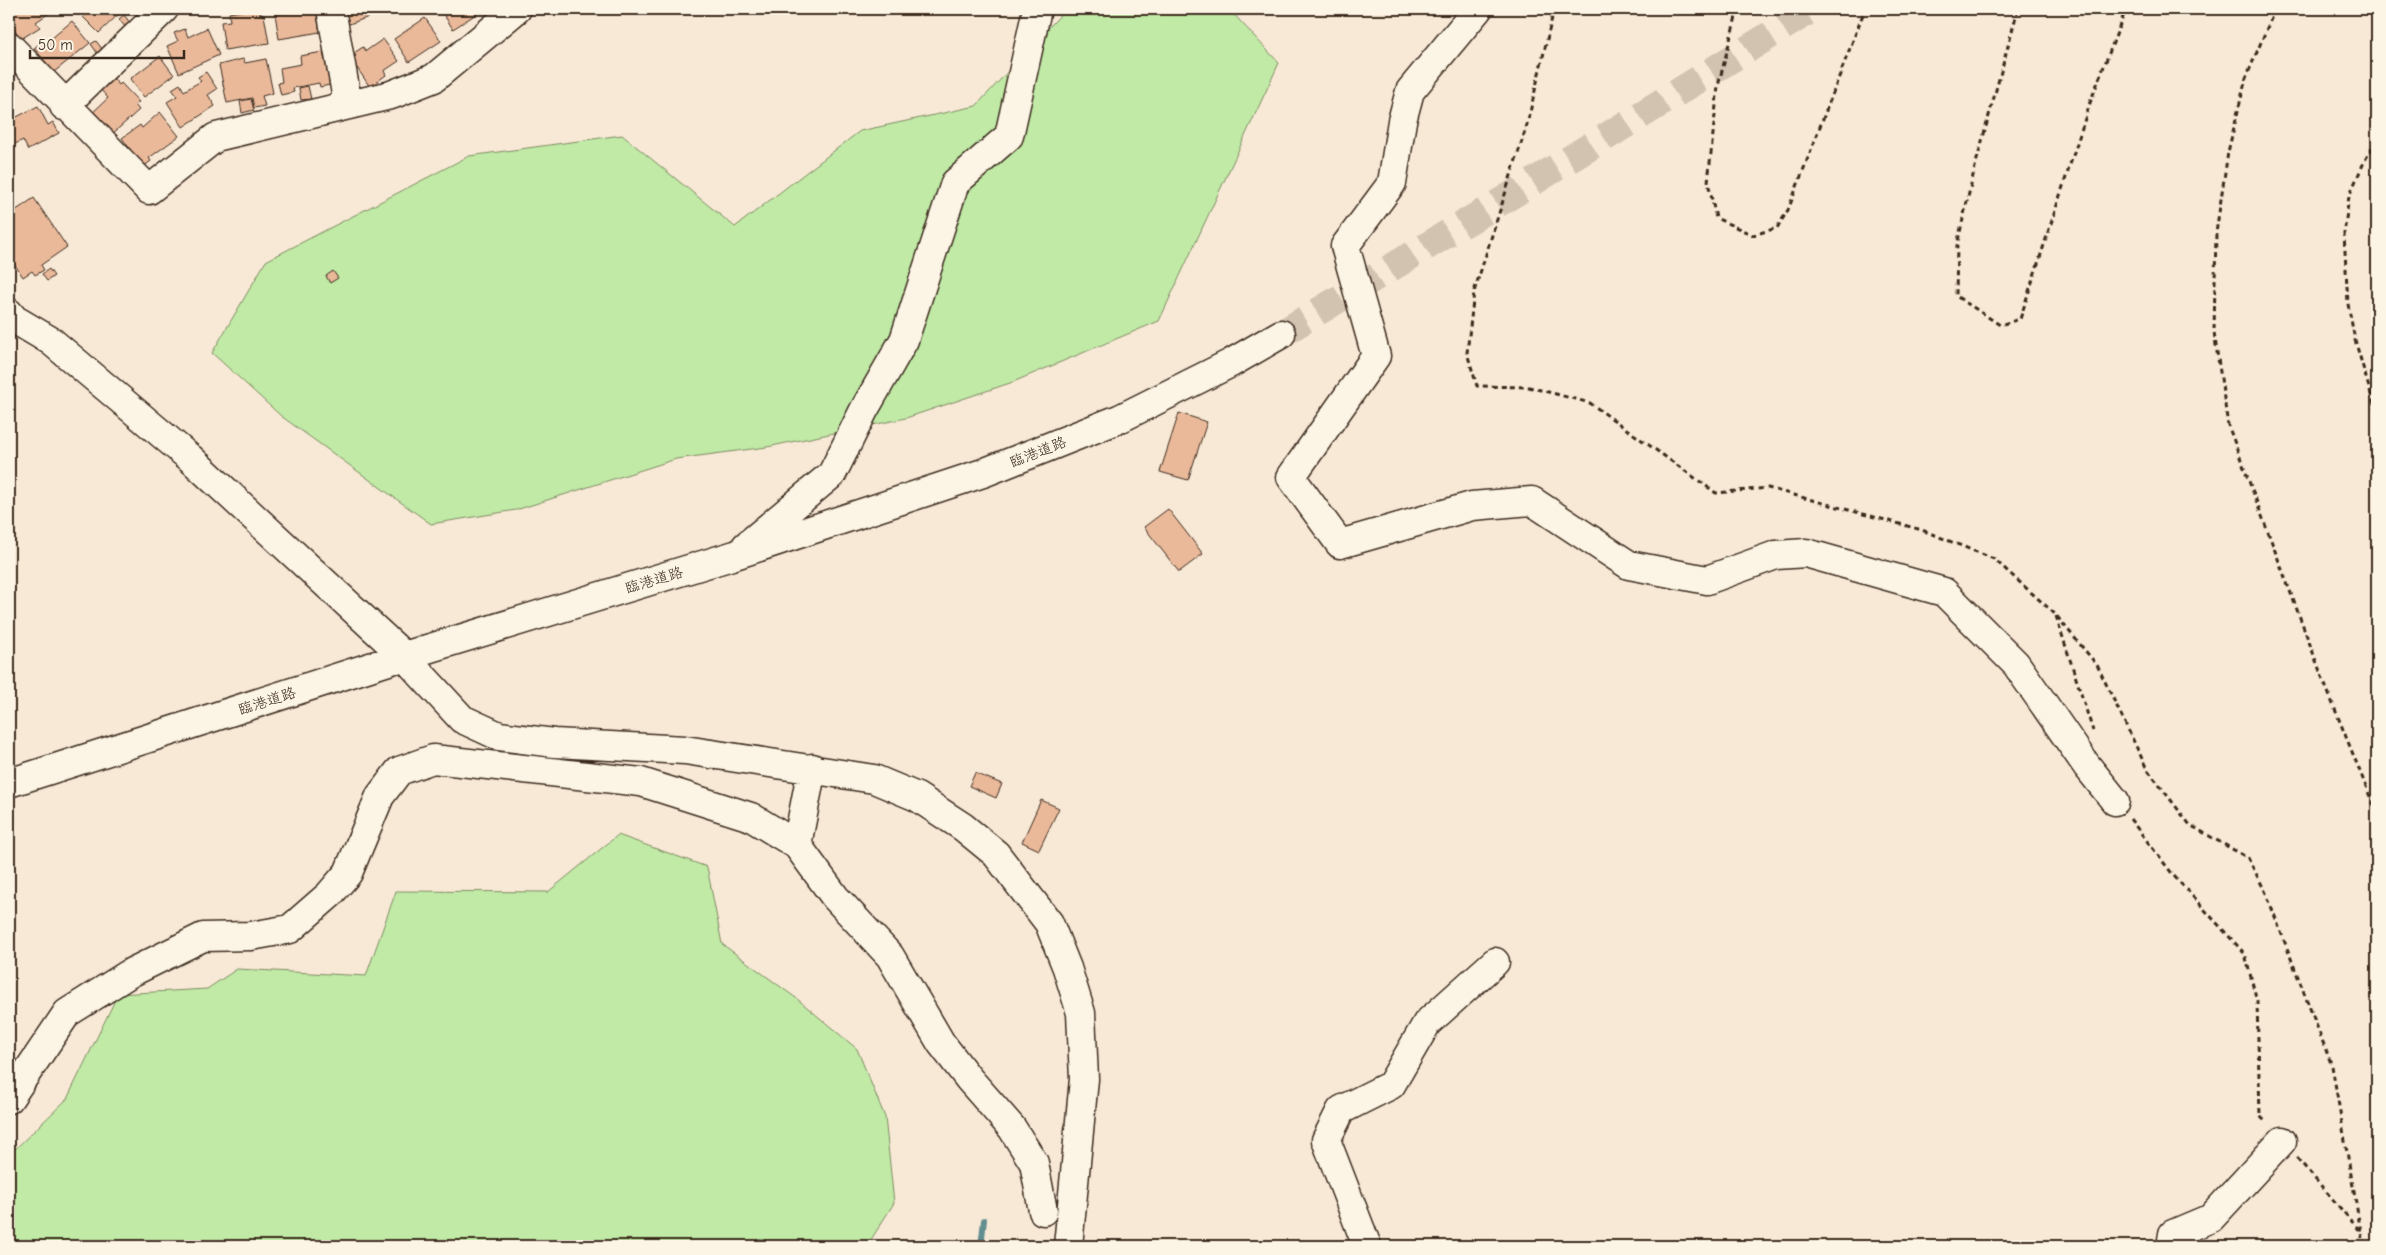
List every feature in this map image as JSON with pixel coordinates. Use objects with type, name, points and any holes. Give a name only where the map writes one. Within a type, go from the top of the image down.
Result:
[{"type":"street","points":[[64,106],[161,9]]},
{"type":"street","points":[[331,9],[348,105]]},
{"type":"street","points":[[9,46],[64,106],[150,190],[216,137],[391,95],[434,78],[517,9]]},
{"type":"street","points":[[735,555],[832,474],[864,410],[904,340],[955,183],[1009,136],[1037,9]]},
{"type":"street","points":[[1478,9],[1410,92],[1402,121],[1392,183],[1345,246],[1376,356],[1291,477],[1340,544],[1472,506],[1532,501],[1629,565],[1707,580],[1776,554],[1806,553],[1944,592],[2016,664],[2087,766],[2116,801]]},
{"type":"street","points":[[11,319],[51,341],[190,458],[404,656],[462,719],[499,736],[554,743],[685,750],[874,779],[918,797],[963,827],[996,854],[1049,924],[1068,968],[1081,1013],[1084,1079],[1068,1246]]},
{"type":"street","name":"臨港道路","points":[[9,783],[404,656],[735,555],[983,473],[1119,419],[1231,363],[1281,334]]},
{"type":"street","points":[[9,1099],[68,1013],[132,972],[203,937],[251,936],[290,929],[329,895],[348,873],[380,796],[399,771],[433,759],[641,782],[751,817],[797,845],[835,897],[890,956],[941,1042],[969,1079],[1012,1128],[1034,1163],[1043,1211]]},
{"type":"street","points":[[797,845],[812,768]]},
{"type":"street","points":[[1367,1246],[1326,1140],[1341,1110],[1391,1085],[1427,1023],[1495,962]]},
{"type":"street","points":[[2170,1246],[2173,1234],[2210,1218],[2282,1141]]},
{"type":"path","points":[[1738,9],[1718,86],[1708,182],[1716,218],[1753,235],[1777,228],[1788,210],[1866,9]]},
{"type":"path","points":[[2018,9],[1975,167],[1957,245],[1956,296],[2000,325],[2020,319],[2091,100],[2126,9]]},
{"type":"path","points":[[2274,9],[2246,78],[2228,152],[2216,233],[2214,332],[2228,425],[2324,682],[2377,814]]},
{"type":"path","points":[[2377,140],[2365,160],[2349,196],[2344,234],[2348,304],[2355,340],[2377,415]]},
{"type":"path","points":[[2055,614],[2094,735]]},
{"type":"path","points":[[2116,801],[2174,876],[2245,954],[2257,1000],[2260,1116],[2361,1232],[2363,1246]]},
{"type":"green space","points":[[1066,9],[1229,9],[1279,63],[1159,321],[1013,382],[906,418],[767,447],[676,459],[516,510],[431,524],[281,416],[212,353],[266,261],[469,156],[622,135],[735,227],[860,131],[976,106]]},
{"type":"green space","points":[[618,835],[707,867],[722,944],[796,998],[857,1049],[885,1117],[894,1203],[867,1246],[9,1246],[9,1155],[67,1099],[118,994],[207,989],[237,969],[366,976],[396,891],[548,892]]},
{"type":"building","points":[[16,9],[55,9],[36,22],[40,27],[21,39],[9,21],[9,13]]},
{"type":"building","points":[[91,9],[124,9],[99,33],[83,17]]},
{"type":"building","points":[[259,9],[261,15],[264,15],[269,43],[225,50],[221,22],[230,21],[229,13]]},
{"type":"building","points":[[291,9],[316,9],[320,32],[279,39],[275,14],[291,12]]},
{"type":"building","points":[[344,9],[392,9],[349,24]]},
{"type":"building","points":[[440,9],[484,9],[453,29]]},
{"type":"building","points":[[124,15],[131,24],[126,28],[119,19]]},
{"type":"building","points":[[425,18],[441,41],[409,62],[394,39]]},
{"type":"building","points":[[72,21],[90,43],[54,72],[34,48],[43,41],[45,44]]},
{"type":"building","points":[[207,28],[219,55],[179,73],[167,46],[178,41],[174,33],[185,29],[188,37]]},
{"type":"building","points":[[383,39],[399,61],[384,71],[386,75],[370,87],[351,59],[356,56],[354,53],[363,47],[366,51]]},
{"type":"building","points":[[96,41],[103,50],[98,54],[91,44]]},
{"type":"building","points":[[323,52],[330,85],[320,87],[319,83],[293,88],[294,92],[281,95],[278,83],[282,82],[280,68],[301,64],[300,56]]},
{"type":"building","points":[[160,56],[174,75],[144,97],[130,79]]},
{"type":"building","points":[[243,59],[245,63],[266,59],[273,93],[262,96],[265,106],[254,108],[252,98],[227,103],[219,65]]},
{"type":"building","points":[[206,72],[217,89],[208,95],[215,106],[183,127],[167,102],[177,96],[172,89],[180,84],[184,91],[201,81],[198,77]]},
{"type":"building","points":[[113,78],[119,85],[121,83],[139,102],[135,105],[139,110],[110,136],[90,115],[108,98],[100,89]]},
{"type":"building","points":[[308,86],[311,99],[301,100],[299,88]]},
{"type":"building","points":[[251,99],[254,110],[242,113],[240,101]]},
{"type":"building","points":[[38,106],[48,125],[53,122],[59,133],[28,150],[23,140],[9,147],[9,121]]},
{"type":"building","points":[[160,112],[179,136],[149,158],[151,161],[143,167],[122,138],[140,125],[142,128]]},
{"type":"building","points":[[34,198],[67,247],[41,265],[44,270],[35,275],[32,271],[23,277],[9,256],[9,215]]},
{"type":"building","points":[[49,269],[54,276],[47,281],[42,274]]},
{"type":"building","points":[[333,271],[338,278],[330,283],[326,276]]},
{"type":"building","points":[[1179,413],[1207,422],[1188,480],[1160,472]]},
{"type":"building","points":[[1168,509],[1203,554],[1179,572],[1144,527]]},
{"type":"building","points":[[975,773],[1002,784],[996,798],[969,786]]},
{"type":"building","points":[[1041,800],[1059,808],[1039,850],[1022,842]]},
{"type":"waterway","points":[[981,1246],[984,1220]]},
{"type":"tunnel","points":[[1281,334],[1520,190],[1812,9]]}]
